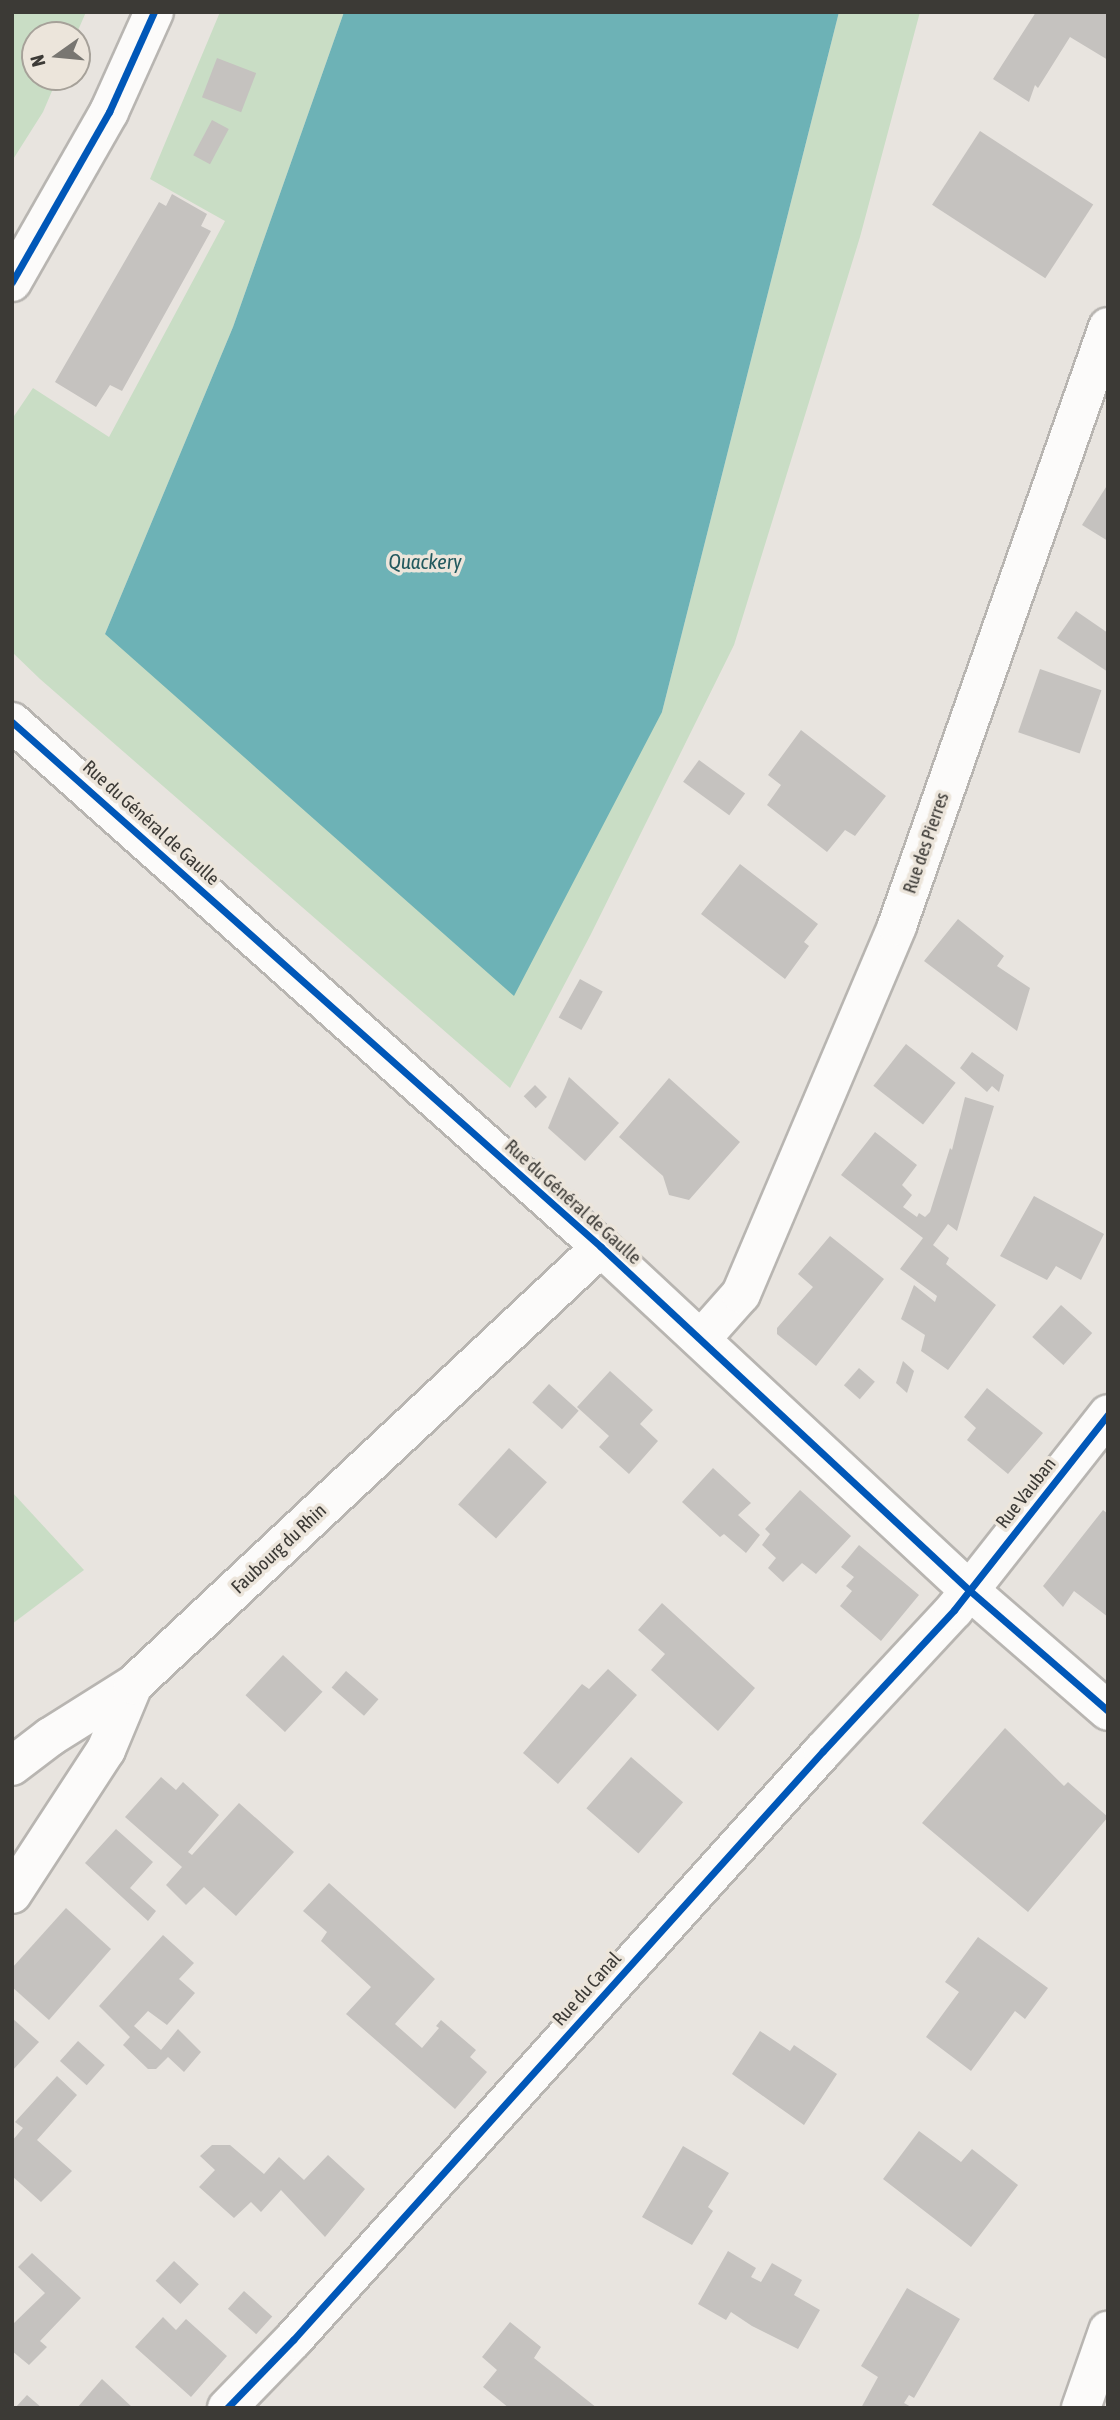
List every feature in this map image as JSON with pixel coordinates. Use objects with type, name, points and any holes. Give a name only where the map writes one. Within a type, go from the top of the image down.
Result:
[{"type":"street","points":[[12,282],[110,112],[154,12]]},
{"type":"street","name":"Rue des Pierres","points":[[701,1339],[741,1294],[897,926],[1108,327]]},
{"type":"street","name":"Rue du Général de Gaulle","points":[[12,722],[601,1247],[969,1590],[1108,1711]]},
{"type":"street","name":"Faubourg du Rhin","points":[[12,1894],[106,1750],[133,1685],[601,1247]]},
{"type":"street","name":"Rue Vauban","points":[[969,1590],[1108,1414]]},
{"type":"street","name":"Rue du Canal","points":[[227,2408],[293,2340],[969,1590]]},
{"type":"street","points":[[12,1766],[50,1737],[133,1685]]},
{"type":"street","points":[[1081,2408],[1108,2331]]},
{"type":"green space","points":[[12,12],[86,12],[82,21],[21,21],[21,91],[52,91],[43,112],[12,161]]},
{"type":"green space","points":[[220,12],[344,12],[233,327],[105,634],[662,712],[839,12],[920,12],[860,237],[734,645],[591,934],[510,1088],[12,652],[12,419],[33,388],[109,437],[225,221],[150,179]]},
{"type":"green space","points":[[12,1492],[84,1570],[12,1624]]},
{"type":"water","name":"Quackery","points":[[344,12],[839,12],[662,712],[514,996],[105,634],[233,327]]},
{"type":"building","points":[[1036,12],[1108,12],[1108,60],[1070,37],[1038,88],[1035,85],[1029,102],[993,79]]},
{"type":"building","points":[[217,58],[256,73],[241,112],[202,97]]},
{"type":"building","points":[[212,120],[229,129],[210,164],[193,155]]},
{"type":"building","points":[[980,131],[1093,205],[1045,278],[932,205]]},
{"type":"building","points":[[172,194],[207,214],[201,226],[211,231],[122,391],[110,385],[96,407],[55,382],[159,202],[166,206]]},
{"type":"building","points":[[1108,484],[1108,541],[1082,525]]},
{"type":"building","points":[[1076,611],[1108,633],[1108,672],[1057,638]]},
{"type":"building","points":[[1040,669],[1101,690],[1080,754],[1018,732]]},
{"type":"building","points":[[801,730],[886,796],[855,836],[845,830],[827,852],[767,805],[781,785],[768,775]]},
{"type":"building","points":[[699,760],[745,794],[729,815],[683,782]]},
{"type":"building","points":[[740,864],[818,924],[804,942],[809,946],[785,979],[701,914]]},
{"type":"building","points":[[958,919],[1004,956],[997,966],[1030,988],[1017,1031],[924,961]]},
{"type":"building","points":[[580,979],[603,992],[581,1030],[559,1017]]},
{"type":"building","points":[[906,1044],[956,1083],[923,1125],[873,1086]]},
{"type":"building","points":[[972,1052],[1004,1075],[999,1092],[992,1086],[987,1092],[960,1068]]},
{"type":"building","points":[[569,1077],[619,1123],[585,1161],[548,1128]]},
{"type":"building","points":[[669,1078],[740,1142],[689,1200],[669,1195],[663,1176],[619,1137]]},
{"type":"building","points":[[535,1085],[547,1097],[536,1108],[524,1096]]},
{"type":"building","points":[[965,1097],[994,1106],[957,1231],[948,1224],[933,1245],[949,1258],[946,1264],[996,1305],[948,1370],[921,1351],[925,1335],[901,1319],[914,1285],[935,1302],[937,1296],[900,1269],[923,1238],[841,1175],[875,1132],[917,1165],[902,1185],[912,1195],[903,1207],[917,1217],[919,1213],[925,1217],[930,1212],[950,1148],[952,1150]]},
{"type":"building","points":[[1034,1196],[1104,1234],[1081,1280],[1056,1266],[1047,1280],[1000,1256]]},
{"type":"building","points":[[830,1236],[884,1279],[816,1366],[777,1334],[777,1328],[813,1287],[798,1274]]},
{"type":"building","points":[[1061,1305],[1092,1333],[1063,1365],[1032,1337]]},
{"type":"building","points":[[903,1361],[914,1371],[907,1393],[896,1383]]},
{"type":"building","points":[[859,1368],[875,1382],[860,1399],[844,1385]]},
{"type":"building","points":[[610,1371],[653,1410],[640,1424],[658,1441],[629,1474],[599,1447],[609,1436],[577,1407]]},
{"type":"building","points":[[549,1384],[579,1411],[562,1429],[532,1403]]},
{"type":"building","points":[[987,1388],[1043,1433],[1008,1474],[967,1440],[976,1428],[964,1417]]},
{"type":"building","points":[[509,1448],[547,1482],[496,1539],[458,1504]]},
{"type":"building","points":[[713,1468],[751,1503],[738,1515],[760,1535],[746,1553],[724,1534],[720,1537],[682,1502]]},
{"type":"building","points":[[800,1490],[851,1536],[816,1574],[802,1563],[783,1582],[768,1568],[776,1558],[762,1545],[770,1534],[765,1529]]},
{"type":"building","points":[[1103,1510],[1108,1514],[1108,1617],[1074,1591],[1063,1607],[1043,1586]]},
{"type":"building","points":[[859,1545],[919,1595],[881,1641],[840,1606],[852,1591],[846,1586],[854,1577],[841,1567]]},
{"type":"building","points":[[662,1603],[755,1688],[718,1731],[651,1670],[665,1654],[638,1630]]},
{"type":"building","points":[[283,1655],[322,1692],[285,1732],[245,1695]]},
{"type":"building","points":[[608,1669],[637,1695],[558,1784],[523,1753],[582,1684],[589,1689]]},
{"type":"building","points":[[346,1671],[378,1699],[364,1716],[332,1688]]},
{"type":"building","points":[[1005,1728],[1064,1786],[1068,1782],[1108,1817],[1028,1912],[922,1823]]},
{"type":"building","points":[[631,1757],[683,1802],[638,1854],[586,1808]]},
{"type":"building","points":[[161,1777],[176,1790],[183,1782],[219,1815],[188,1852],[192,1855],[239,1803],[294,1852],[236,1916],[204,1887],[186,1905],[166,1885],[182,1867],[125,1817]]},
{"type":"building","points":[[116,1829],[153,1862],[130,1888],[156,1911],[148,1921],[85,1863]]},
{"type":"building","points":[[329,1883],[435,1979],[395,2024],[422,2048],[439,2028],[436,2026],[441,2020],[476,2050],[470,2057],[487,2072],[455,2109],[346,2014],[371,1987],[321,1941],[327,1932],[303,1911]]},
{"type":"building","points":[[66,1908],[111,1949],[49,2020],[12,1987],[12,1968]]},
{"type":"building","points":[[163,1935],[194,1963],[179,1979],[195,1993],[167,2025],[148,2011],[134,2026],[161,2050],[178,2029],[201,2052],[184,2072],[168,2057],[156,2069],[148,2069],[123,2045],[130,2037],[99,2006]]},
{"type":"building","points":[[978,1937],[1048,1988],[1025,2019],[1015,2011],[971,2071],[926,2037],[959,1992],[945,1982]]},
{"type":"building","points":[[12,2018],[39,2042],[12,2071]]},
{"type":"building","points":[[760,2031],[790,2051],[794,2045],[837,2074],[804,2125],[732,2074]]},
{"type":"building","points":[[78,2041],[105,2065],[87,2085],[60,2061]]},
{"type":"building","points":[[57,2076],[77,2095],[37,2140],[72,2171],[41,2202],[12,2176],[12,2141],[23,2128],[15,2122]]},
{"type":"building","points":[[919,2131],[961,2162],[972,2149],[1018,2185],[971,2247],[883,2179]]},
{"type":"building","points":[[212,2145],[230,2145],[264,2174],[279,2157],[304,2180],[328,2155],[365,2189],[325,2237],[281,2190],[261,2212],[251,2202],[234,2218],[199,2187],[215,2170],[200,2156]]},
{"type":"building","points":[[683,2146],[729,2173],[708,2207],[713,2211],[692,2245],[642,2217]]},
{"type":"building","points":[[728,2251],[756,2268],[751,2277],[761,2282],[772,2263],[802,2280],[794,2295],[820,2310],[798,2349],[752,2326],[731,2312],[726,2320],[698,2304]]},
{"type":"building","points":[[32,2253],[81,2298],[40,2341],[47,2347],[29,2365],[12,2351],[12,2325],[45,2293],[18,2267]]},
{"type":"building","points":[[174,2261],[199,2284],[180,2304],[156,2281]]},
{"type":"building","points":[[907,2288],[960,2319],[914,2398],[909,2395],[904,2403],[913,2408],[861,2408],[878,2377],[861,2366]]},
{"type":"building","points":[[244,2291],[272,2316],[256,2334],[228,2309]]},
{"type":"building","points":[[163,2317],[176,2330],[186,2319],[227,2356],[191,2397],[135,2347]]},
{"type":"building","points":[[510,2322],[541,2347],[534,2358],[597,2408],[509,2408],[483,2387],[497,2370],[482,2357]]},
{"type":"building","points":[[102,2379],[133,2408],[77,2408]]},
{"type":"building","points":[[27,2395],[42,2408],[15,2408]]},
{"type":"cycle path","points":[[12,282],[109,112],[154,12]]},
{"type":"cycle path","points":[[12,722],[601,1247],[969,1590],[1108,1711]]},
{"type":"cycle path","points":[[227,2408],[293,2340],[823,1751],[954,1610],[1108,1414]]}]
